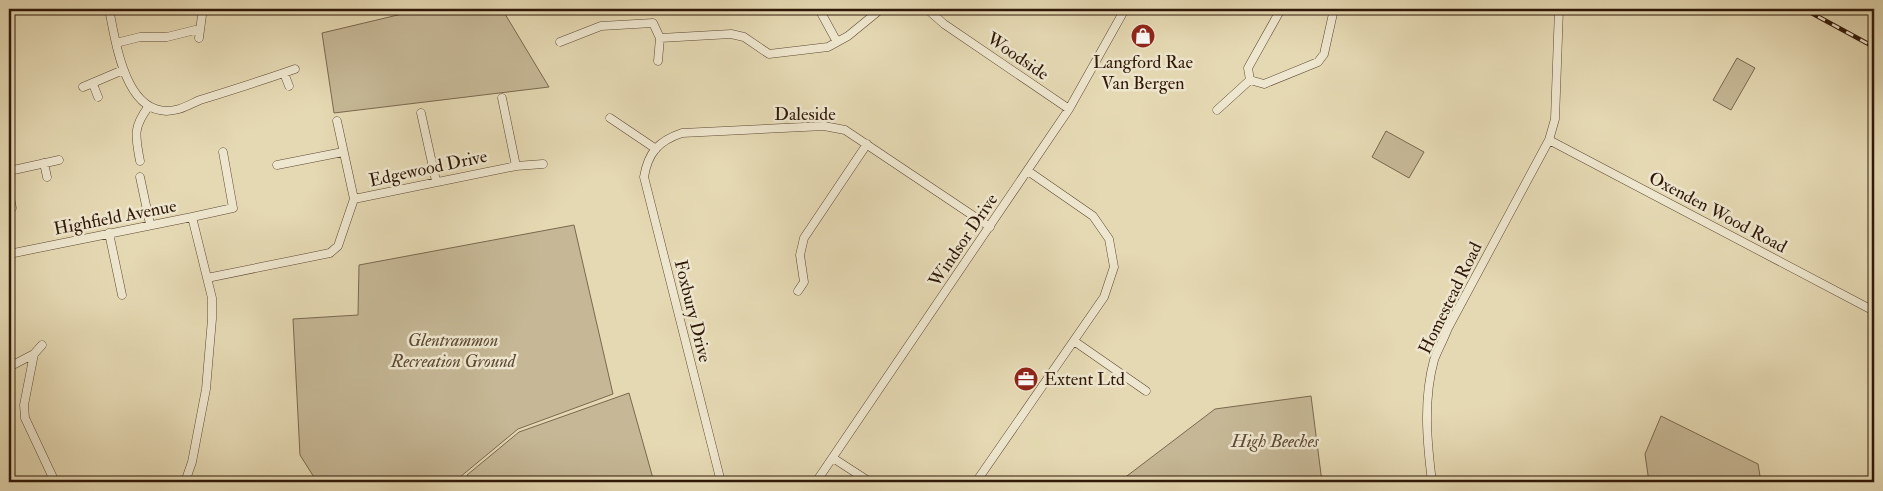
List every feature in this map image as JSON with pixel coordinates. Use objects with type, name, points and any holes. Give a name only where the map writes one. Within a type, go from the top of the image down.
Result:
[{"type":"street","points":[[109,9],[123,70],[138,98],[149,106],[161,110],[178,110],[199,100],[295,69]]},
{"type":"street","points":[[819,9],[837,42]]},
{"type":"street","points":[[660,38],[731,34],[744,37],[769,54],[828,47],[848,36],[881,9]]},
{"type":"street","name":"Woodside","points":[[927,9],[944,24],[1069,109]]},
{"type":"street","name":"Windsor Drive","points":[[816,482],[1069,109],[1125,9]]},
{"type":"street","points":[[1250,80],[1248,68],[1281,9]]},
{"type":"street","points":[[1250,80],[1264,84],[1318,62],[1324,54],[1334,9]]},
{"type":"street","name":"Homestead Road","points":[[1432,482],[1426,433],[1434,360],[1448,328],[1549,140],[1555,119],[1559,9]]},
{"type":"street","points":[[200,38],[199,29],[202,15]]},
{"type":"street","points":[[570,48],[563,41],[601,26],[653,23],[660,38],[658,61]]},
{"type":"street","points":[[116,43],[140,38],[167,37],[199,29]]},
{"type":"street","points":[[83,87],[123,70]]},
{"type":"street","points":[[284,73],[289,86]]},
{"type":"street","points":[[1217,110],[1250,80]]},
{"type":"street","points":[[93,84],[98,97]]},
{"type":"street","points":[[502,98],[516,166]]},
{"type":"street","points":[[140,161],[135,130],[139,118],[149,106]]},
{"type":"street","points":[[422,112],[436,181]]},
{"type":"street","points":[[610,118],[656,149]]},
{"type":"street","points":[[337,121],[342,152],[354,199]]},
{"type":"street","name":"Daleside","points":[[656,149],[665,139],[682,133],[824,126],[845,130],[990,227]]},
{"type":"street","name":"Oxenden Wood Road","points":[[1549,140],[1874,311]]},
{"type":"street","points":[[798,291],[804,282],[800,255],[804,238],[868,144]]},
{"type":"street","name":"Foxbury Drive","points":[[656,149],[646,162],[644,177],[720,482]]},
{"type":"street","points":[[192,217],[233,208],[223,152]]},
{"type":"street","points":[[277,165],[342,152]]},
{"type":"street","points":[[9,171],[59,160]]},
{"type":"street","points":[[44,163],[47,177]]},
{"type":"street","name":"Edgewood Drive","points":[[207,278],[330,253],[338,246],[354,199],[516,166],[544,164]]},
{"type":"street","points":[[976,482],[1104,297],[1114,267],[1109,239],[1093,216],[1028,171]]},
{"type":"street","points":[[140,177],[150,224]]},
{"type":"street","points":[[9,194],[12,208]]},
{"type":"street","name":"Highfield Avenue","points":[[14,253],[192,217],[212,298],[212,319],[206,388],[192,462],[184,482]]},
{"type":"street","points":[[109,233],[122,295]]},
{"type":"street","points":[[1074,341],[1146,391]]},
{"type":"street","points":[[11,366],[34,354],[42,346]]},
{"type":"street","points":[[34,354],[24,405],[25,418],[56,482]]},
{"type":"street","points":[[833,458],[870,482]]},
{"type":"street","points":[[164,482],[184,482]]},
{"type":"green space","points":[[423,9],[502,9],[549,87],[334,113],[322,33]]},
{"type":"green space","points":[[1737,58],[1755,68],[1731,110],[1713,100]]},
{"type":"green space","points":[[1386,131],[1424,152],[1409,178],[1372,157]]},
{"type":"green space","name":"Glentrammon Recreation Ground","points":[[574,225],[613,394],[518,429],[454,482],[317,482],[300,455],[293,319],[358,315],[359,265]]},
{"type":"green space","points":[[629,393],[654,482],[470,482],[467,475],[519,432]]},
{"type":"green space","name":"High Beeches","points":[[1311,396],[1322,482],[1119,482],[1215,409]]},
{"type":"green space","points":[[1661,416],[1758,464],[1761,482],[1649,482],[1645,454]]},
{"type":"railway","points":[[1804,9],[1874,47]]},
{"type":"place","name":"Langford Rae Van Bergen","points":[[1143,36]]},
{"type":"place","name":"Extent Ltd","points":[[1026,379]]}]
